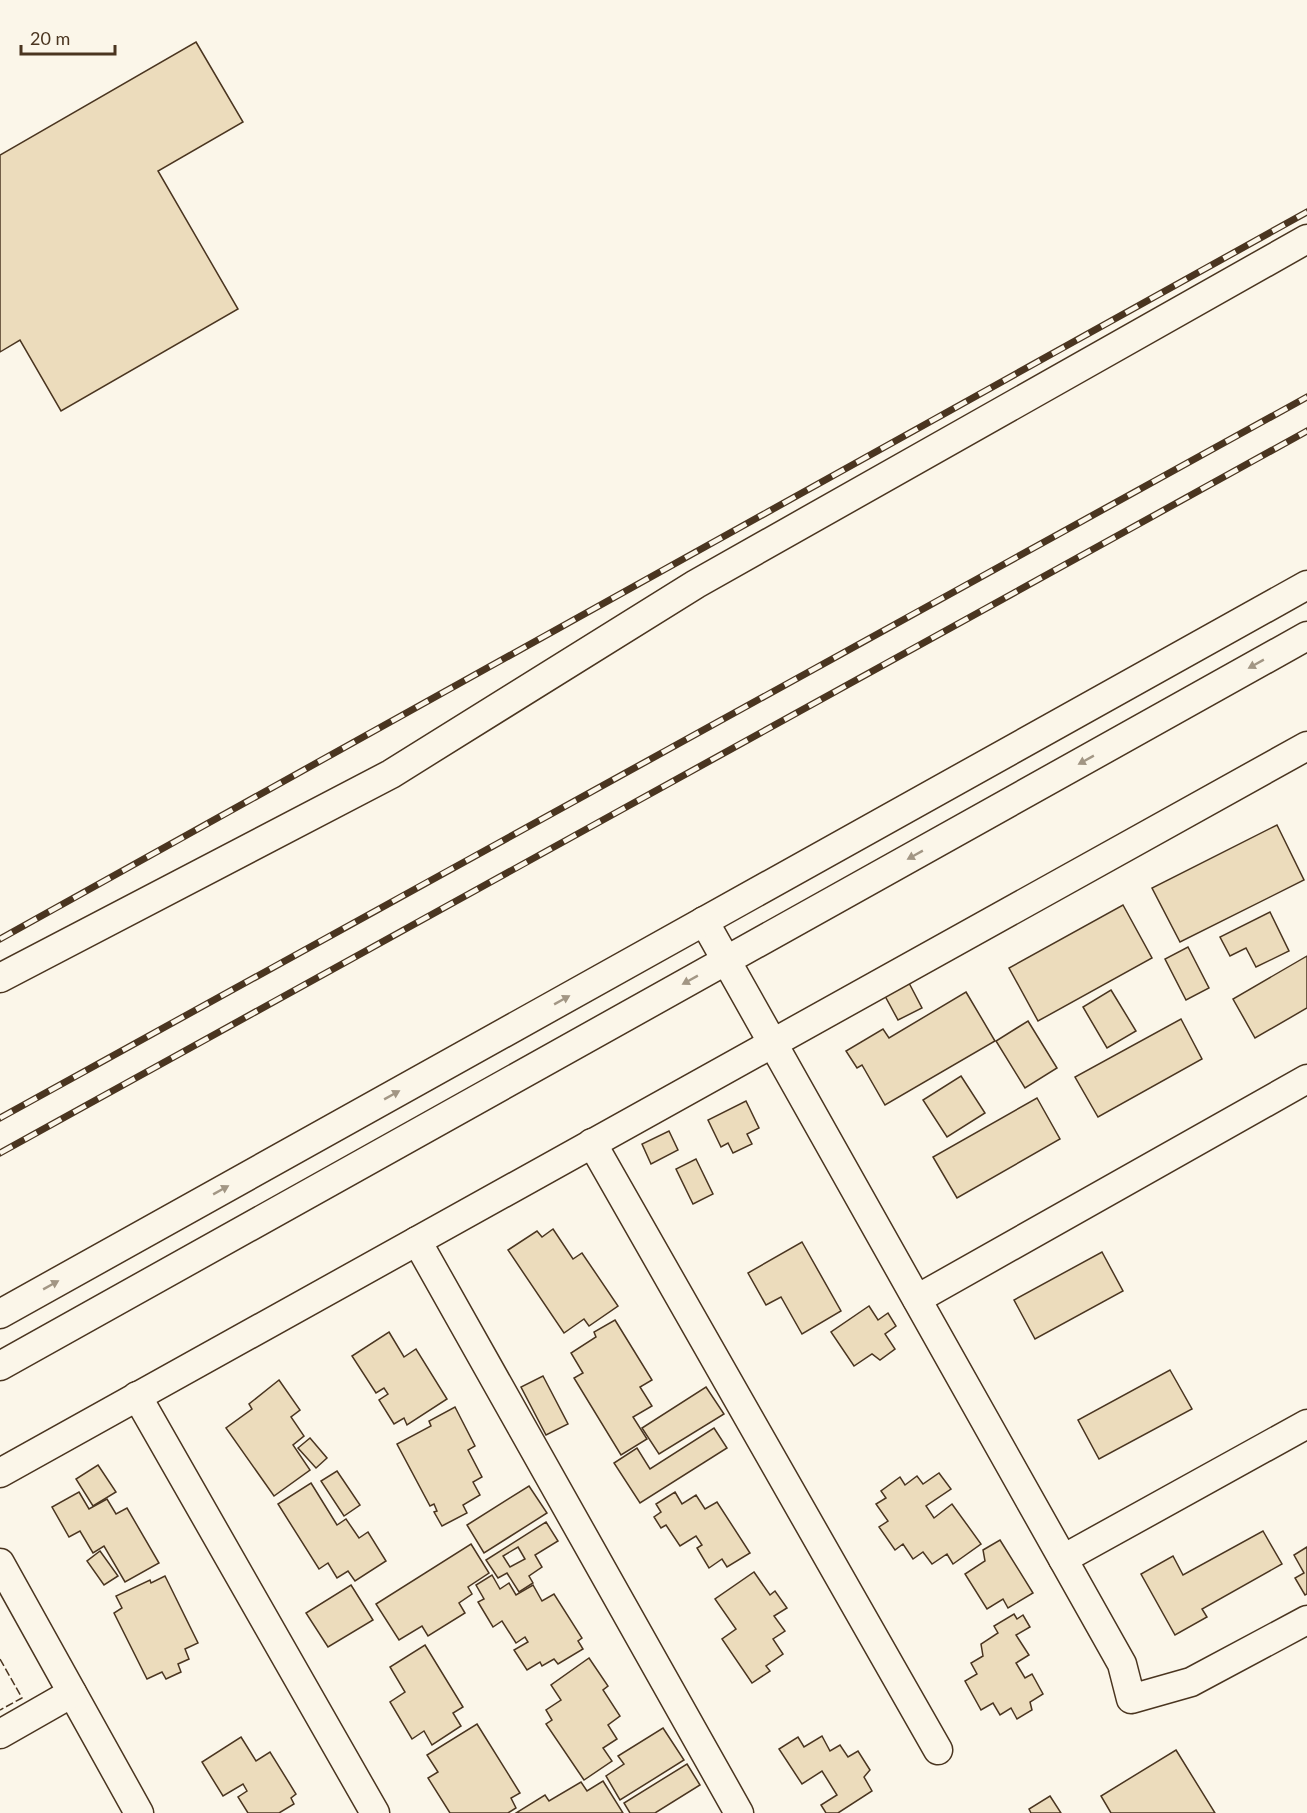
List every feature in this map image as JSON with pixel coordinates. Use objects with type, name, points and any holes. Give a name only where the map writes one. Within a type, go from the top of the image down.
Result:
[{"type":"street","points":[[0,978],[391,774],[696,584],[1307,238]]},
{"type":"street","points":[[0,1314],[1307,585]]},
{"type":"street","points":[[0,1366],[1307,636]]},
{"type":"street","points":[[0,1473],[1307,746]]},
{"type":"street","points":[[704,921],[1122,1664],[1131,1699],[1191,1682],[1307,1620]]},
{"type":"street","points":[[917,1299],[1307,1079]]},
{"type":"street","points":[[592,1143],[938,1750]]},
{"type":"street","points":[[417,1241],[739,1813]]},
{"type":"street","points":[[137,1396],[375,1813]]},
{"type":"street","points":[[1063,1559],[1307,1424]]},
{"type":"street","points":[[0,1563],[139,1813]]},
{"type":"street","points":[[0,1734],[72,1693]]},
{"type":"building","points":[[196,42],[243,122],[158,171],[238,309],[61,411],[20,340],[0,352],[0,155]]},
{"type":"building","points":[[1277,825],[1304,880],[1180,942],[1152,888]]},
{"type":"building","points":[[1123,905],[1152,958],[1038,1021],[1009,968]]},
{"type":"building","points":[[1270,912],[1289,951],[1256,967],[1246,948],[1230,956],[1220,937]]},
{"type":"building","points":[[1188,947],[1209,988],[1186,1000],[1165,959]]},
{"type":"building","points":[[1307,956],[1307,1008],[1255,1038],[1233,999]]},
{"type":"building","points":[[909,983],[922,1008],[898,1020],[885,996]]},
{"type":"building","points":[[1111,990],[1136,1031],[1107,1048],[1083,1007]]},
{"type":"building","points":[[966,992],[995,1041],[885,1105],[862,1065],[857,1068],[846,1051],[883,1029],[889,1038]]},
{"type":"building","points":[[1181,1019],[1202,1059],[1098,1117],[1075,1077]]},
{"type":"building","points":[[1028,1021],[1057,1068],[1025,1088],[996,1041]]},
{"type":"building","points":[[961,1076],[985,1113],[947,1137],[923,1100]]},
{"type":"building","points":[[1037,1098],[1060,1139],[957,1198],[933,1157]]},
{"type":"building","points":[[746,1101],[759,1128],[747,1134],[752,1144],[733,1153],[728,1143],[721,1147],[708,1120]]},
{"type":"building","points":[[669,1131],[678,1150],[651,1164],[642,1144]]},
{"type":"building","points":[[696,1159],[713,1194],[693,1204],[676,1169]]},
{"type":"building","points":[[553,1229],[573,1259],[582,1253],[618,1306],[589,1326],[584,1319],[564,1333],[508,1250],[537,1231],[542,1237]]},
{"type":"building","points":[[802,1242],[841,1311],[802,1334],[781,1297],[766,1305],[748,1273]]},
{"type":"building","points":[[1102,1252],[1123,1291],[1035,1339],[1014,1300]]},
{"type":"building","points":[[869,1306],[878,1320],[888,1313],[896,1326],[885,1334],[895,1349],[880,1360],[872,1354],[854,1366],[831,1332]]},
{"type":"building","points":[[615,1320],[652,1380],[640,1387],[652,1406],[633,1417],[647,1439],[621,1455],[574,1378],[583,1373],[571,1353],[596,1337],[594,1332]]},
{"type":"building","points":[[389,1332],[404,1357],[416,1349],[447,1399],[407,1425],[404,1418],[394,1424],[379,1400],[388,1394],[384,1388],[376,1393],[352,1356]]},
{"type":"building","points":[[1170,1370],[1192,1409],[1099,1459],[1078,1420]]},
{"type":"building","points":[[543,1376],[568,1424],[546,1435],[521,1387]]},
{"type":"building","points":[[279,1380],[300,1410],[291,1417],[304,1436],[293,1445],[310,1470],[274,1496],[226,1428],[252,1409],[249,1404]]},
{"type":"building","points":[[706,1387],[724,1414],[659,1454],[642,1428]]},
{"type":"building","points":[[455,1407],[475,1446],[468,1450],[482,1477],[473,1482],[480,1495],[463,1505],[467,1513],[442,1526],[434,1512],[437,1511],[434,1504],[430,1506],[397,1444],[431,1426],[429,1421]]},
{"type":"building","points":[[714,1428],[727,1448],[640,1503],[614,1463],[637,1448],[650,1469]]},
{"type":"building","points":[[310,1438],[327,1458],[316,1468],[298,1448]]},
{"type":"building","points":[[98,1465],[116,1492],[93,1506],[76,1479]]},
{"type":"building","points":[[337,1471],[360,1505],[344,1516],[321,1481]]},
{"type":"building","points":[[939,1473],[951,1489],[926,1506],[934,1518],[952,1504],[981,1544],[953,1564],[947,1554],[932,1564],[923,1552],[913,1559],[903,1544],[895,1550],[879,1527],[888,1521],[876,1504],[886,1498],[881,1491],[900,1477],[905,1485],[917,1476],[923,1484]]},
{"type":"building","points":[[311,1483],[337,1525],[346,1519],[359,1538],[368,1532],[386,1561],[355,1581],[348,1571],[337,1578],[328,1563],[319,1569],[278,1504]]},
{"type":"building","points":[[529,1486],[547,1513],[484,1553],[467,1525]]},
{"type":"building","points":[[79,1492],[89,1509],[107,1499],[116,1514],[127,1508],[159,1563],[125,1582],[104,1546],[93,1553],[80,1531],[69,1537],[52,1507]]},
{"type":"building","points":[[675,1492],[682,1504],[696,1495],[705,1509],[717,1502],[750,1553],[727,1567],[722,1559],[709,1568],[697,1548],[702,1545],[696,1536],[680,1546],[666,1525],[661,1528],[654,1517],[661,1512],[656,1504]]},
{"type":"building","points":[[546,1522],[558,1541],[535,1555],[542,1567],[529,1576],[533,1583],[519,1592],[507,1573],[498,1578],[486,1560]],"holes":[[[518,1547],[525,1559],[510,1567],[503,1556]]]},
{"type":"building","points":[[1263,1531],[1282,1564],[1202,1609],[1207,1617],[1175,1635],[1141,1574],[1173,1556],[1183,1575]]},
{"type":"building","points":[[1000,1540],[1033,1593],[1008,1608],[1003,1599],[987,1609],[965,1574],[985,1561],[983,1550]]},
{"type":"building","points":[[471,1544],[489,1573],[468,1587],[472,1594],[459,1603],[465,1613],[428,1636],[422,1626],[399,1640],[376,1604]]},
{"type":"building","points":[[1307,1547],[1307,1594],[1305,1595],[1295,1578],[1304,1573],[1294,1555]]},
{"type":"building","points":[[100,1551],[118,1576],[104,1585],[87,1561]]},
{"type":"building","points":[[754,1572],[770,1595],[775,1591],[787,1608],[774,1616],[785,1631],[773,1639],[783,1654],[766,1666],[770,1671],[752,1683],[722,1639],[736,1629],[715,1599]]},
{"type":"building","points":[[492,1575],[500,1589],[509,1583],[516,1595],[533,1585],[542,1601],[554,1594],[582,1638],[578,1641],[583,1649],[558,1664],[554,1659],[542,1666],[540,1662],[527,1670],[514,1650],[528,1642],[525,1637],[516,1643],[502,1621],[493,1627],[478,1602],[484,1599],[476,1585]]},
{"type":"building","points":[[165,1576],[198,1643],[185,1649],[189,1659],[178,1664],[181,1672],[166,1679],[162,1672],[147,1679],[114,1613],[122,1608],[116,1596],[150,1580],[151,1583]]},
{"type":"building","points":[[351,1585],[373,1620],[328,1647],[306,1613]]},
{"type":"building","points":[[1014,1614],[1017,1619],[1023,1615],[1030,1627],[1016,1635],[1029,1655],[1016,1663],[1025,1678],[1032,1674],[1043,1694],[1030,1702],[1032,1710],[1017,1719],[1011,1708],[1000,1715],[993,1703],[981,1710],[965,1681],[977,1674],[971,1663],[983,1656],[981,1644],[998,1633],[994,1626]]},
{"type":"building","points":[[425,1645],[463,1707],[453,1713],[461,1726],[432,1745],[424,1731],[412,1739],[390,1702],[405,1692],[390,1667]]},
{"type":"building","points":[[589,1658],[608,1686],[603,1690],[620,1716],[608,1725],[617,1739],[603,1748],[612,1761],[584,1780],[546,1724],[552,1720],[546,1710],[561,1700],[551,1685]]},
{"type":"building","points":[[477,1724],[520,1793],[511,1798],[516,1808],[508,1813],[450,1813],[428,1778],[438,1772],[427,1755]]},
{"type":"building","points":[[663,1728],[684,1760],[620,1800],[606,1776],[624,1764],[618,1756]]},
{"type":"building","points":[[822,1736],[830,1751],[840,1745],[848,1757],[858,1751],[870,1770],[864,1777],[872,1791],[838,1813],[826,1813],[821,1805],[837,1795],[822,1771],[802,1784],[779,1749],[798,1737],[804,1747]]},
{"type":"building","points":[[241,1737],[256,1761],[270,1752],[296,1794],[291,1798],[294,1804],[279,1813],[248,1813],[238,1797],[247,1791],[243,1784],[223,1796],[202,1762]]},
{"type":"building","points":[[1176,1750],[1215,1813],[1111,1813],[1101,1796]]},
{"type":"building","points":[[687,1764],[700,1785],[655,1813],[630,1813],[624,1803]]},
{"type":"building","points":[[603,1781],[623,1813],[516,1813],[545,1795],[549,1801],[581,1782],[587,1791]]},
{"type":"building","points":[[1050,1796],[1061,1813],[1031,1813],[1029,1809]]},
{"type":"railway","points":[[0,939],[1307,212]]},
{"type":"railway","points":[[0,1118],[1307,397]]},
{"type":"railway","points":[[0,1153],[1307,431]]},
{"type":"fence","points":[[0,1659],[22,1698],[0,1710]]}]
